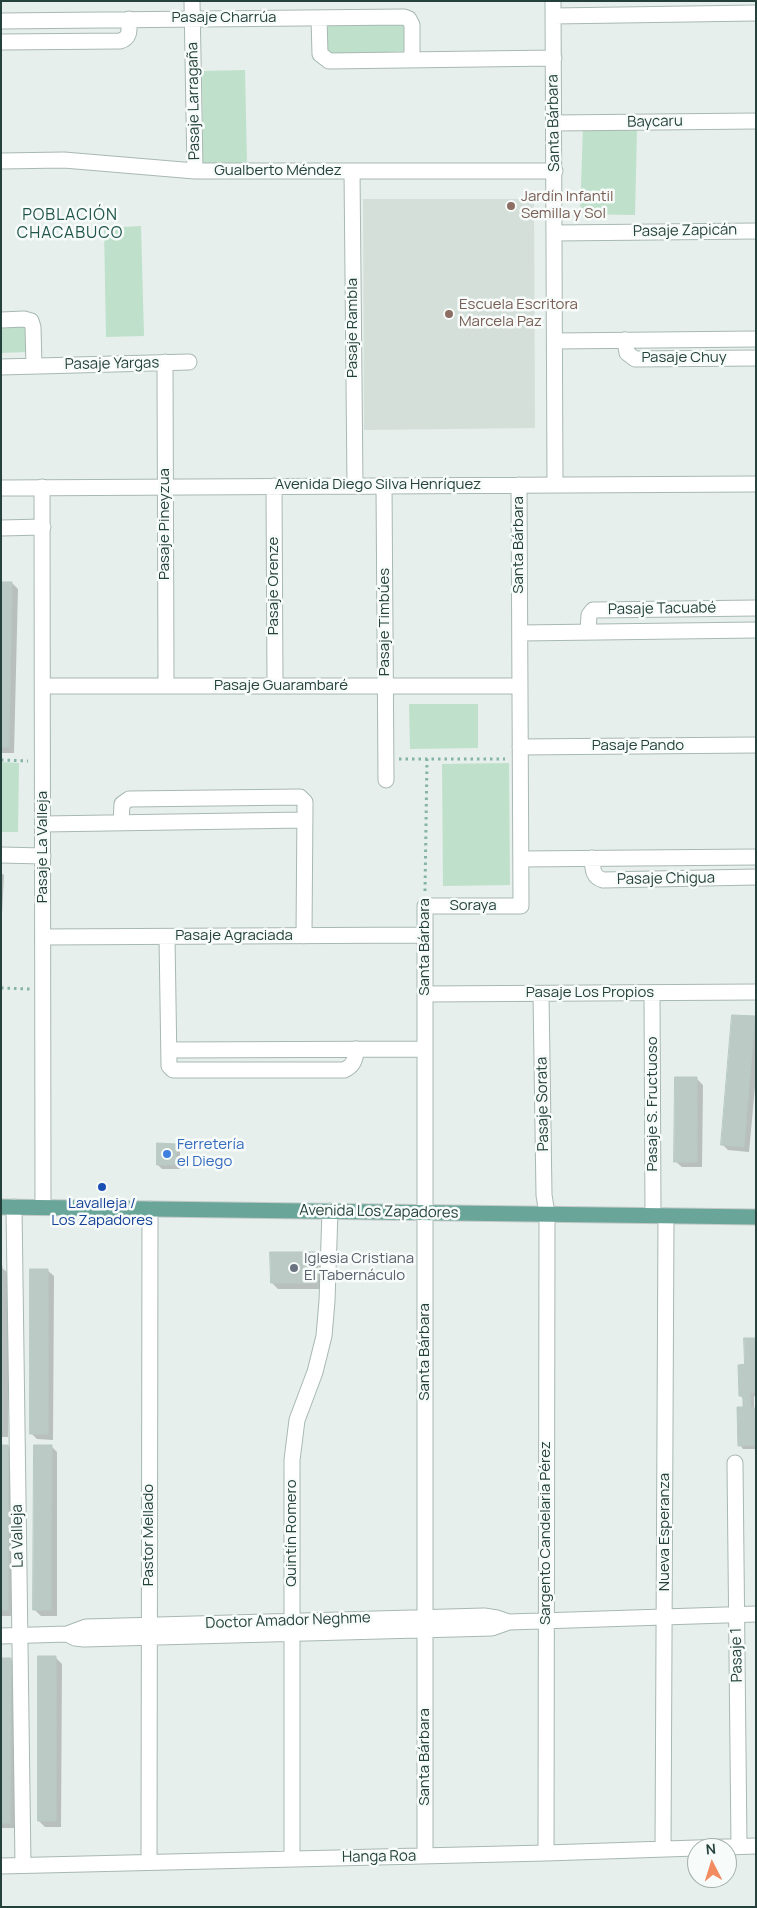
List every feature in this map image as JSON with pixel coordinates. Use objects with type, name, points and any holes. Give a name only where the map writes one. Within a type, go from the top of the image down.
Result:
[{"type":"main road","name":"Avenida Los Zapadores","points":[[8,1207],[756,1217]]},
{"type":"street","name":"Pasaje Larragaña","points":[[192,1],[195,171]]},
{"type":"street","points":[[553,8],[623,8],[756,13]]},
{"type":"street","name":"Santa Bárbara","points":[[553,8],[556,485]]},
{"type":"street","points":[[319,18],[320,50],[322,58],[329,61],[554,58]]},
{"type":"street","name":"Pasaje Charrúa","points":[[1,21],[407,18],[412,25],[412,60]]},
{"type":"street","points":[[1,42],[120,41],[129,35],[129,19]]},
{"type":"street","name":"Baycaru","points":[[554,123],[756,121]]},
{"type":"street","name":"Gualberto Méndez","points":[[1,161],[64,160],[195,171],[555,171]]},
{"type":"street","name":"Pasaje Rambla","points":[[352,171],[355,486]]},
{"type":"street","name":"Pasaje Zapicán","points":[[555,233],[756,231]]},
{"type":"street","points":[[1,320],[24,319],[31,321],[33,327],[34,366]]},
{"type":"street","name":"Pasaje Chuy","points":[[555,341],[756,339]]},
{"type":"street","name":"Pasaje Chuy","points":[[625,340],[627,354],[635,359],[756,358]]},
{"type":"street","name":"Pasaje Pineyzua","points":[[165,362],[166,686]]},
{"type":"street","name":"Pasaje Yargas","points":[[1,367],[189,362]]},
{"type":"street","name":"Avenida Diego Silva Henríquez","points":[[1,488],[756,484]]},
{"type":"street","name":"Pasaje Timbúes","points":[[384,485],[386,780]]},
{"type":"street","name":"Santa Bárbara","points":[[519,485],[521,906]]},
{"type":"street","name":"Pasaje Orenze","points":[[274,486],[275,686]]},
{"type":"street","name":"Pasaje La Valleja","points":[[42,487],[43,1207]]},
{"type":"street","points":[[1,528],[42,527]]},
{"type":"street","name":"Pasaje Tacuabé","points":[[588,632],[588,615],[593,610],[756,608]]},
{"type":"street","name":"Pasaje Tacuabé","points":[[520,633],[756,630]]},
{"type":"street","name":"Pasaje Guarambaré","points":[[43,686],[520,686]]},
{"type":"street","name":"Pasaje Pando","points":[[520,753],[756,745]]},
{"type":"street","points":[[121,823],[122,804],[129,799],[300,797],[305,802],[304,936]]},
{"type":"street","points":[[43,824],[305,820]]},
{"type":"street","points":[[1,855],[43,856]]},
{"type":"street","name":"Pasaje Chigua","points":[[521,859],[756,857]]},
{"type":"street","name":"Pasaje Chigua","points":[[592,858],[594,874],[603,880],[756,877]]},
{"type":"street","name":"Santa Bárbara","points":[[425,906],[425,1856]]},
{"type":"street","name":"Soraya","points":[[425,906],[521,906]]},
{"type":"street","name":"Pasaje Agraciada","points":[[43,938],[425,935]]},
{"type":"street","points":[[167,937],[170,1068],[175,1070],[340,1070],[352,1065],[356,1049]]},
{"type":"street","name":"Pasaje Los Propios","points":[[425,994],[756,992]]},
{"type":"street","name":"Pasaje S. Fructuoso","points":[[652,993],[660,1216]]},
{"type":"street","name":"Pasaje Sorata","points":[[541,994],[544,1195],[546,1214]]},
{"type":"street","points":[[169,1050],[425,1048]]},
{"type":"street","name":"La Valleja","points":[[8,1207],[23,1865]]},
{"type":"street","name":"Pastor Mellado","points":[[149,1862],[150,1208]]},
{"type":"street","name":"Quintín Romero","points":[[292,1859],[293,1440],[302,1404],[314,1372],[324,1336],[330,1211]]},
{"type":"street","name":"Sargento Candelaria Pérez","points":[[546,1214],[546,1853]]},
{"type":"street","name":"Nueva Esperanza","points":[[660,1216],[664,1617],[663,1849]]},
{"type":"street","name":"Pasaje 1","points":[[735,1463],[739,1846]]},
{"type":"street","name":"Doctor Amador Neghme","points":[[1,1636],[67,1634],[84,1640],[149,1632],[425,1624],[484,1616],[509,1622],[756,1614]]},
{"type":"street","name":"Hanga Roa","points":[[1,1866],[756,1846]]},
{"type":"path","points":[[386,759],[427,759],[520,753]]},
{"type":"path","name":"Santa Bárbara","points":[[425,906],[427,759]]},
{"type":"path","points":[[1,760],[42,761]]},
{"type":"path","points":[[1,988],[43,990]]},
{"type":"shaded area","name":"Escuela Escritora Marcela Paz","points":[[363,199],[534,199],[535,428],[364,430]]},
{"type":"green space","points":[[404,22],[405,53],[331,57],[326,51],[326,28],[331,23]]},
{"type":"green space","points":[[245,70],[247,164],[203,165],[202,71]]},
{"type":"green space","points":[[583,127],[637,129],[635,215],[580,214]]},
{"type":"green space","points":[[141,226],[144,336],[106,337],[104,228]]},
{"type":"green space","points":[[1,327],[26,327],[26,352],[1,353]]},
{"type":"green space","points":[[409,704],[478,704],[478,748],[410,749]]},
{"type":"green space","points":[[1,762],[19,763],[18,832],[1,832]]},
{"type":"green space","points":[[509,763],[510,885],[443,886],[442,764]]},
{"type":"building","points":[[1,582],[12,582],[9,747],[1,747]]},
{"type":"building","points":[[732,1015],[755,1016],[744,1147],[721,1145]]},
{"type":"building","points":[[675,1077],[697,1077],[697,1162],[674,1162]]},
{"type":"building","name":"Ferretería el Diego","points":[[157,1143],[176,1144],[176,1165],[157,1165]]},
{"type":"building","name":"Iglesia Cristiana El Tabernáculo","points":[[270,1252],[317,1252],[317,1283],[271,1283]]},
{"type":"building","points":[[2,1266],[2,1431],[1,1431]]},
{"type":"building","points":[[30,1269],[48,1269],[48,1434],[30,1434]]},
{"type":"building","points":[[744,1338],[756,1338],[756,1392],[750,1393],[751,1408],[756,1408],[756,1445],[738,1446],[737,1407],[743,1407],[743,1396],[739,1396],[738,1365],[755,1363],[745,1364]]},
{"type":"building","points":[[1,1445],[8,1445],[8,1610],[1,1610]]},
{"type":"building","points":[[34,1445],[52,1445],[51,1610],[33,1610]]},
{"type":"building","points":[[38,1656],[56,1656],[56,1821],[38,1821]]},
{"type":"building","points":[[1,1658],[11,1658],[10,1823],[1,1823]]},
{"type":"place","name":"Jardín Infantil Semilla y Sol","points":[[511,206]]},
{"type":"place","name":"Escuela Escritora Marcela Paz","points":[[449,314]]},
{"type":"place","name":"Ferretería el Diego","points":[[167,1154]]},
{"type":"place","name":"Lavalleja / Los Zapadores","points":[[102,1187]]},
{"type":"place","name":"Iglesia Cristiana El Tabernáculo","points":[[294,1268]]},
{"type":"district","name":"POBLACIÓN CHACABUCO","points":[[70,225]]}]
